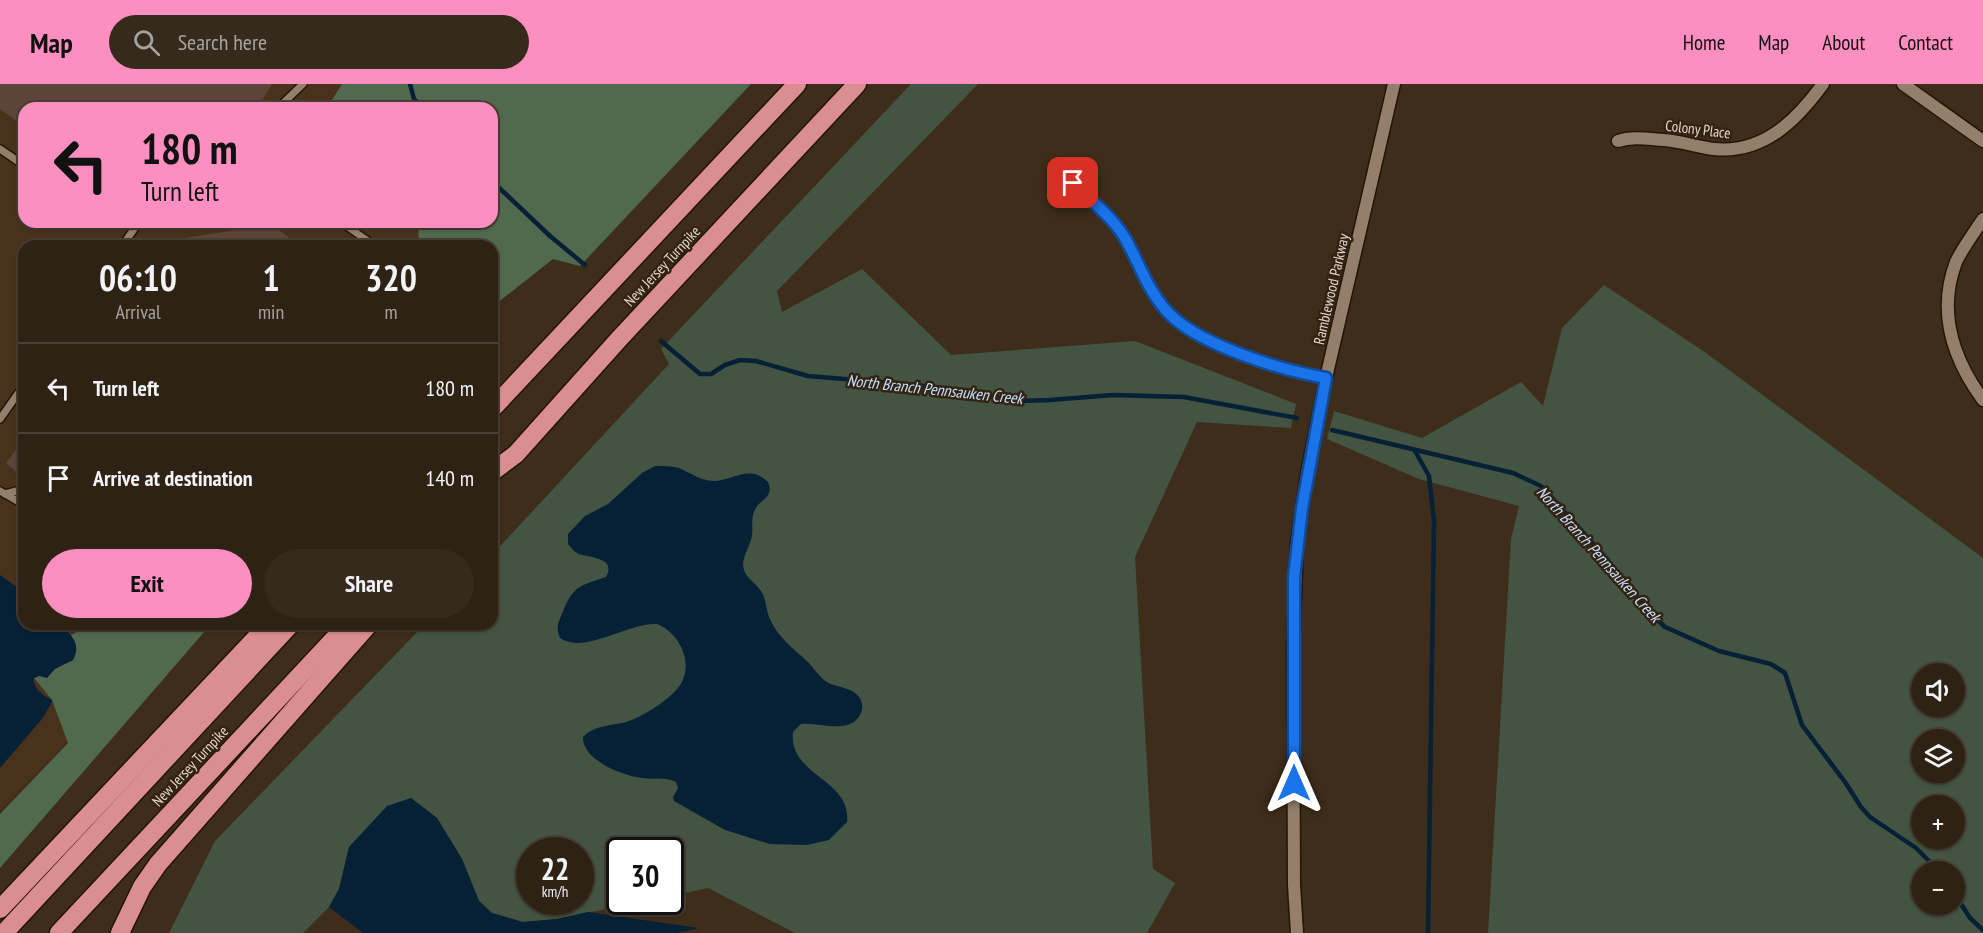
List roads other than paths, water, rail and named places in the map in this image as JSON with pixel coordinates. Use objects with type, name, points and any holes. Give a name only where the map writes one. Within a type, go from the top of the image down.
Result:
[{"type":"highway","name":"New Jersey Turnpike","points":[[498,403],[797,84]]},
{"type":"highway","name":"New Jersey Turnpike","points":[[498,468],[516,454],[619,339],[857,84]]},
{"type":"highway","points":[[498,479],[516,454]]},
{"type":"highway","points":[[0,909],[262,630]]},
{"type":"highway","name":"New Jersey Turnpike","points":[[4,933],[285,630]]},
{"type":"highway","name":"New Jersey Turnpike","points":[[59,933],[342,630]]},
{"type":"highway","points":[[120,933],[142,887],[158,864],[364,630]]},
{"type":"street","name":"Ramblewood Parkway","points":[[1297,933],[1294,885],[1294,577],[1302,508],[1326,378],[1394,84]]},
{"type":"street","name":"Colony Place","points":[[1618,141],[1629,137],[1678,141],[1715,149],[1735,149],[1755,144],[1773,136],[1789,124],[1823,84]]},
{"type":"street","points":[[1904,84],[1983,141]]},
{"type":"street","points":[[1983,219],[1957,260],[1948,295],[1947,313],[1953,346],[1960,363],[1983,400]]},
{"type":"lane","points":[[284,102],[303,84]]},
{"type":"lane","points":[[0,149],[18,161]]},
{"type":"lane","points":[[1073,183],[1116,225],[1152,292],[1165,310],[1179,323],[1240,354],[1297,373],[1326,378]]},
{"type":"lane","points":[[349,228],[366,240]]},
{"type":"lane","points":[[0,419],[18,394]]},
{"type":"lane","points":[[2,492],[18,490]]},
{"type":"lane","points":[[2,492],[18,501]]},
{"type":"water","points":[[655,466],[679,468],[710,481],[742,474],[755,474],[768,482],[770,488],[768,496],[756,508],[753,515],[752,535],[743,561],[744,570],[763,594],[772,624],[781,636],[824,680],[852,691],[862,703],[859,716],[849,724],[836,726],[801,724],[793,732],[794,747],[800,759],[831,786],[840,796],[846,808],[847,822],[829,840],[807,845],[770,844],[725,830],[674,801],[673,797],[678,788],[676,782],[668,779],[634,777],[615,770],[596,760],[584,745],[583,737],[592,730],[629,721],[659,704],[676,690],[685,674],[686,665],[682,648],[671,633],[657,624],[633,628],[581,643],[560,638],[558,630],[563,611],[575,591],[606,577],[608,570],[605,562],[574,551],[568,544],[568,534],[585,516],[608,504],[642,473]]},
{"type":"water","points":[[0,575],[18,588],[18,630],[65,630],[74,639],[76,649],[73,660],[55,669],[47,678],[39,676],[34,678],[37,688],[52,702],[42,719],[0,768]]},
{"type":"water","points":[[411,798],[437,818],[462,859],[479,901],[492,913],[523,922],[575,915],[594,915],[594,913],[699,928],[678,933],[363,933],[329,907],[339,889],[349,847],[387,806]]},
{"type":"waterway","name":"North Branch Pennsauken Creek","points":[[410,84],[417,102]]},
{"type":"waterway","name":"North Branch Pennsauken Creek","points":[[498,187],[550,236],[585,265]]},
{"type":"waterway","name":"North Branch Pennsauken Creek","points":[[661,341],[700,374],[711,374],[725,365],[740,360],[756,361],[808,376],[917,385],[1020,401],[1113,395],[1184,397],[1297,418]]},
{"type":"waterway","name":"North Branch Pennsauken Creek","points":[[1332,430],[1513,473],[1541,486],[1606,558],[1644,607],[1665,627],[1719,651],[1771,664],[1785,673],[1802,725],[1861,807],[1870,817],[1916,848],[1929,861]]},
{"type":"waterway","points":[[1415,451],[1429,476],[1434,521],[1428,933]]},
{"type":"waterway","name":"North Branch Pennsauken Creek","points":[[1965,910],[1983,930]]}]
